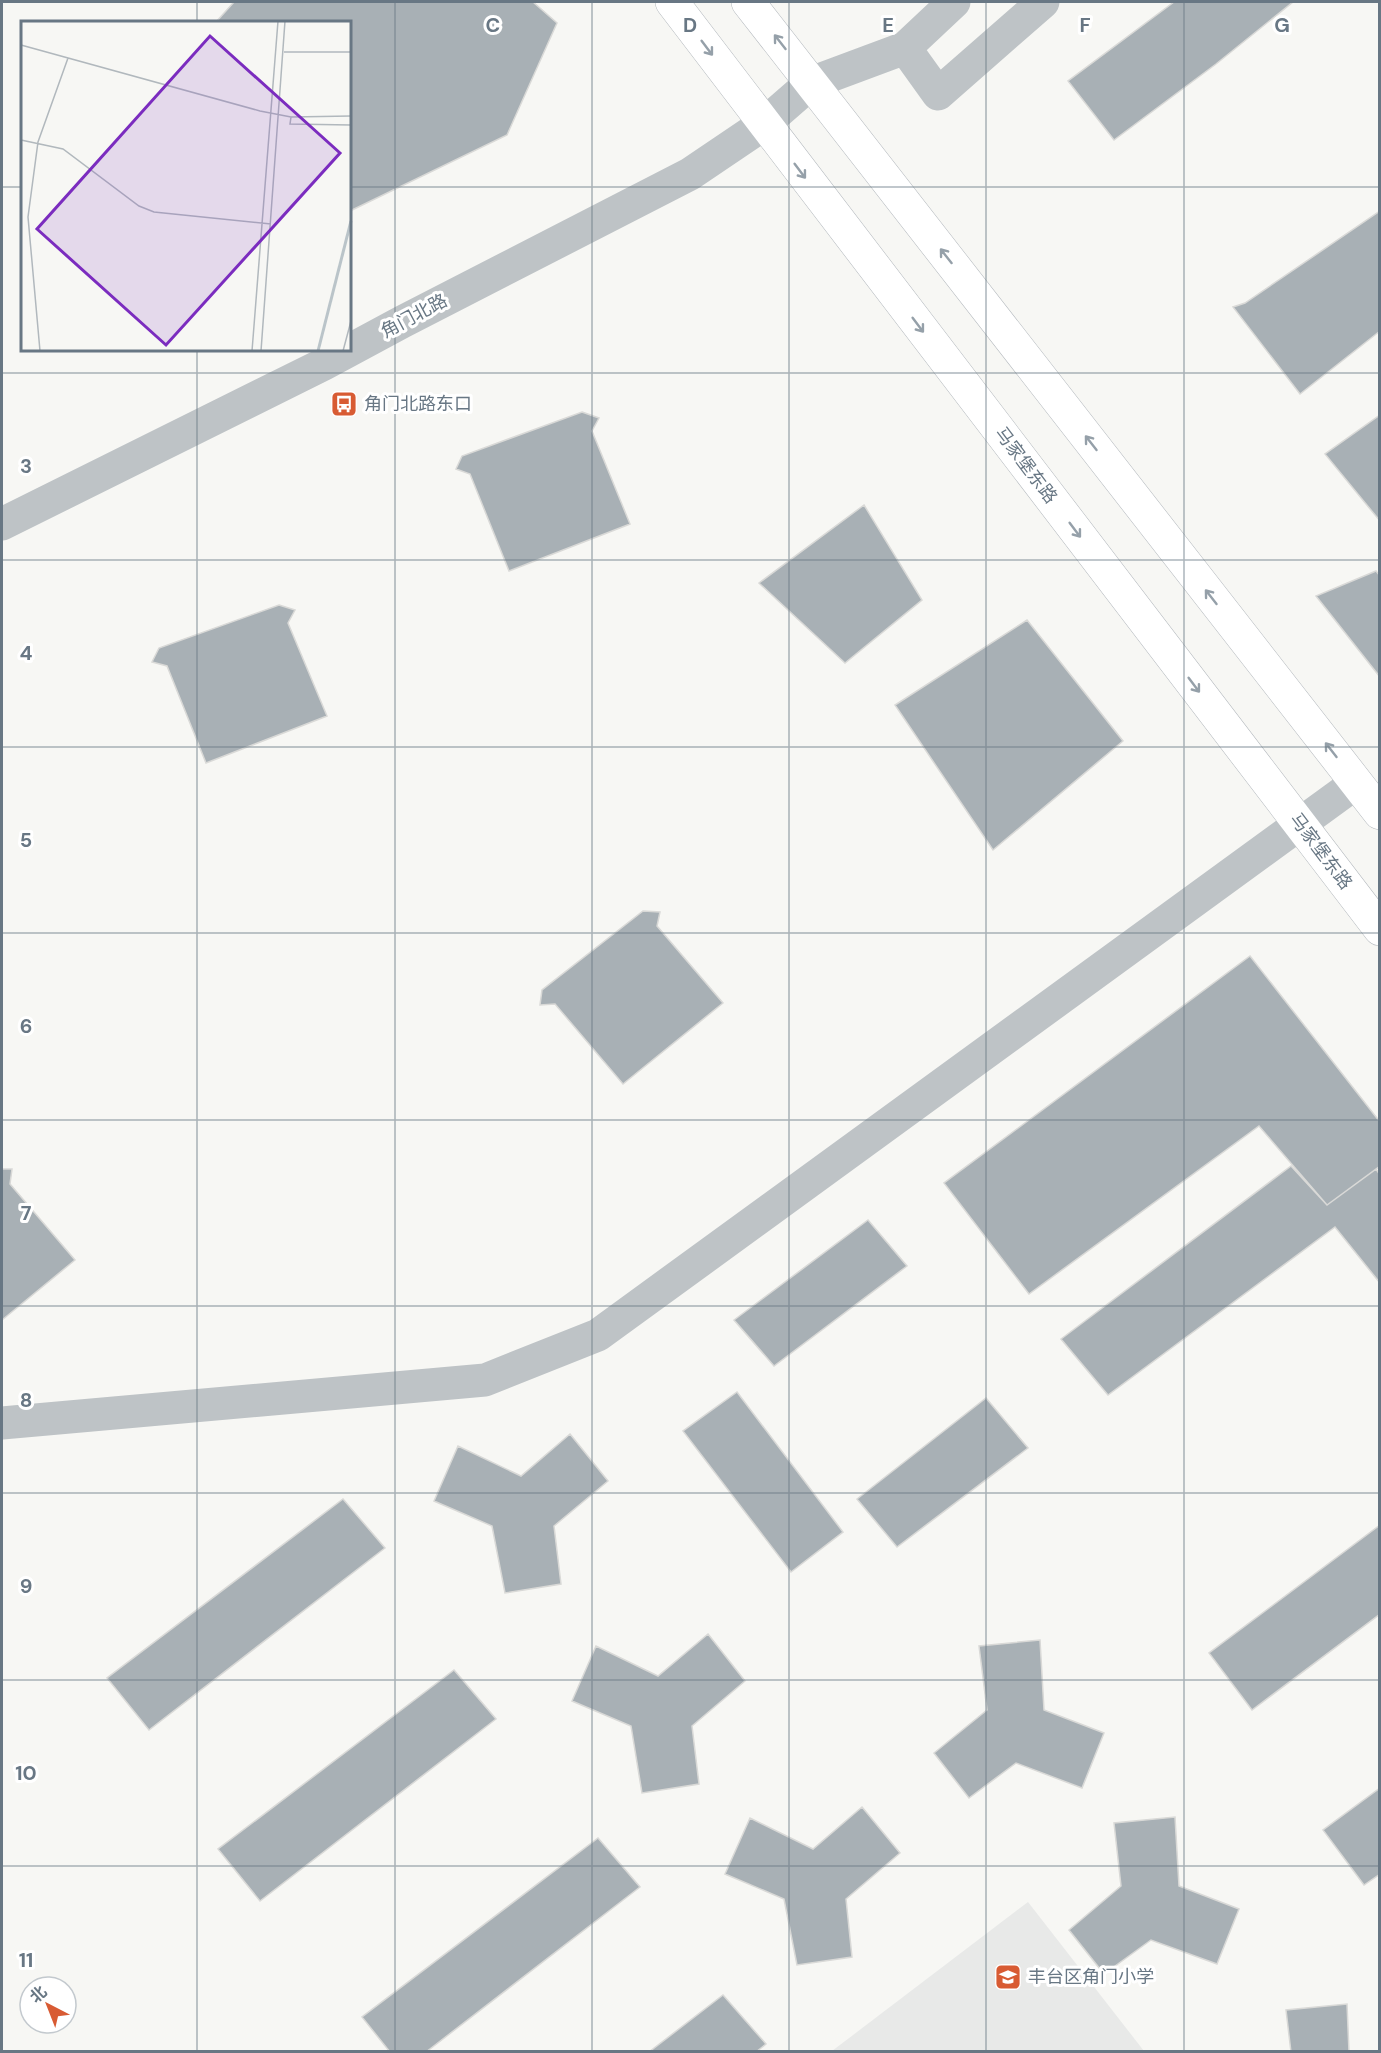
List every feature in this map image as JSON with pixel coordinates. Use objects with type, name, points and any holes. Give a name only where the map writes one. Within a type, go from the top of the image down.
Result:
[{"type":"main road","name":"马家堡东路","points":[[672,2],[1380,929]]},
{"type":"main road","points":[[748,2],[1380,813]]},
{"type":"street","points":[[811,83],[905,48],[954,2]]},
{"type":"street","points":[[905,48],[938,94],[1043,2]]},
{"type":"street","name":"角门北路","points":[[351,349],[690,174],[764,124],[811,83]]},
{"type":"street","name":"角门北路","points":[[2,524],[348,351]]},
{"type":"street","points":[[2,1423],[485,1380],[598,1335],[1356,783]]},
{"type":"shaded area","name":"丰台区角门小学","points":[[1028,1902],[1144,2051],[832,2051]]},
{"type":"building","points":[[234,2],[533,2],[557,23],[507,135],[351,211],[351,21],[217,21]]},
{"type":"building","points":[[1174,2],[1293,2],[1216,64],[1114,140],[1068,81]]},
{"type":"building","points":[[1380,211],[1380,331],[1300,394],[1233,307],[1245,303]]},
{"type":"building","points":[[582,412],[599,418],[592,431],[630,524],[509,571],[470,474],[456,469],[462,456]]},
{"type":"building","points":[[1380,415],[1380,521],[1325,454]]},
{"type":"building","points":[[864,505],[922,600],[845,663],[759,583]]},
{"type":"building","points":[[1376,571],[1380,576],[1380,677],[1316,596]]},
{"type":"building","points":[[279,605],[295,610],[288,623],[327,716],[206,763],[167,666],[152,662],[159,648]]},
{"type":"building","points":[[1027,620],[1123,741],[993,850],[895,705]]},
{"type":"building","points":[[643,911],[660,912],[657,926],[723,1003],[623,1084],[555,1004],[540,1005],[542,990]]},
{"type":"building","points":[[1250,956],[1380,1122],[1380,1166],[1327,1205],[1259,1126],[1029,1294],[944,1183]]},
{"type":"building","points":[[1291,1166],[1327,1205],[1376,1169],[1380,1175],[1380,1283],[1335,1227],[1108,1395],[1061,1339]]},
{"type":"building","points":[[2,1169],[12,1169],[10,1184],[75,1260],[2,1320]]},
{"type":"building","points":[[868,1220],[907,1266],[774,1366],[734,1320]]},
{"type":"building","points":[[737,1392],[843,1532],[791,1572],[683,1431]]},
{"type":"building","points":[[986,1398],[1028,1448],[897,1547],[857,1499]]},
{"type":"building","points":[[570,1434],[608,1481],[554,1526],[561,1584],[505,1593],[492,1526],[434,1501],[458,1446],[521,1476]]},
{"type":"building","points":[[343,1499],[385,1548],[149,1730],[107,1678]]},
{"type":"building","points":[[1380,1525],[1380,1614],[1252,1710],[1209,1653]]},
{"type":"building","points":[[708,1634],[745,1681],[692,1726],[699,1784],[642,1793],[631,1726],[572,1701],[596,1646],[658,1676]]},
{"type":"building","points":[[1040,1640],[1044,1710],[1104,1733],[1082,1788],[1016,1763],[969,1798],[934,1753],[987,1710],[979,1646]]},
{"type":"building","points":[[454,1670],[496,1719],[260,1901],[218,1849]]},
{"type":"building","points":[[1380,1788],[1380,1874],[1364,1885],[1323,1830]]},
{"type":"building","points":[[862,1807],[900,1853],[846,1899],[852,1957],[797,1965],[784,1899],[725,1874],[750,1818],[813,1849]]},
{"type":"building","points":[[1175,1817],[1179,1886],[1239,1909],[1217,1964],[1151,1940],[1104,1974],[1069,1930],[1121,1886],[1114,1823]]},
{"type":"building","points":[[598,1838],[640,1887],[426,2052],[390,2052],[362,2017]]},
{"type":"building","points":[[723,1995],[766,2044],[756,2052],[649,2052]]},
{"type":"building","points":[[1347,2004],[1349,2052],[1291,2052],[1286,2010]]},
{"type":"place","name":"角门北路东口","points":[[344,404]]},
{"type":"place","name":"丰台区角门小学","points":[[1008,1977]]}]
